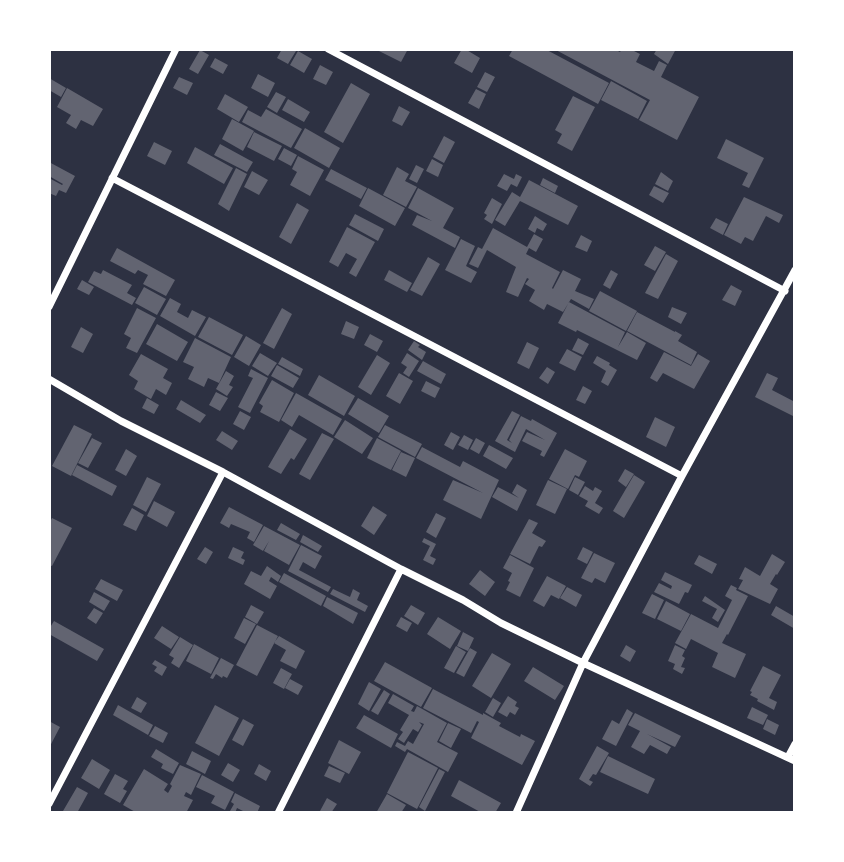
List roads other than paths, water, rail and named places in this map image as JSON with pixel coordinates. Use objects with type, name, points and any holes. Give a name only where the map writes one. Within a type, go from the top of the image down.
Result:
[{"type":"street","points":[[49,307],[176,49]]},
{"type":"street","points":[[328,49],[785,291]]},
{"type":"street","points":[[112,178],[682,477]]},
{"type":"street","points":[[516,813],[583,663],[795,270]]},
{"type":"street","points":[[49,379],[121,421],[223,472],[501,623],[792,759],[795,744]]},
{"type":"street","points":[[49,804],[223,472]]},
{"type":"street","points":[[278,813],[401,569]]}]
